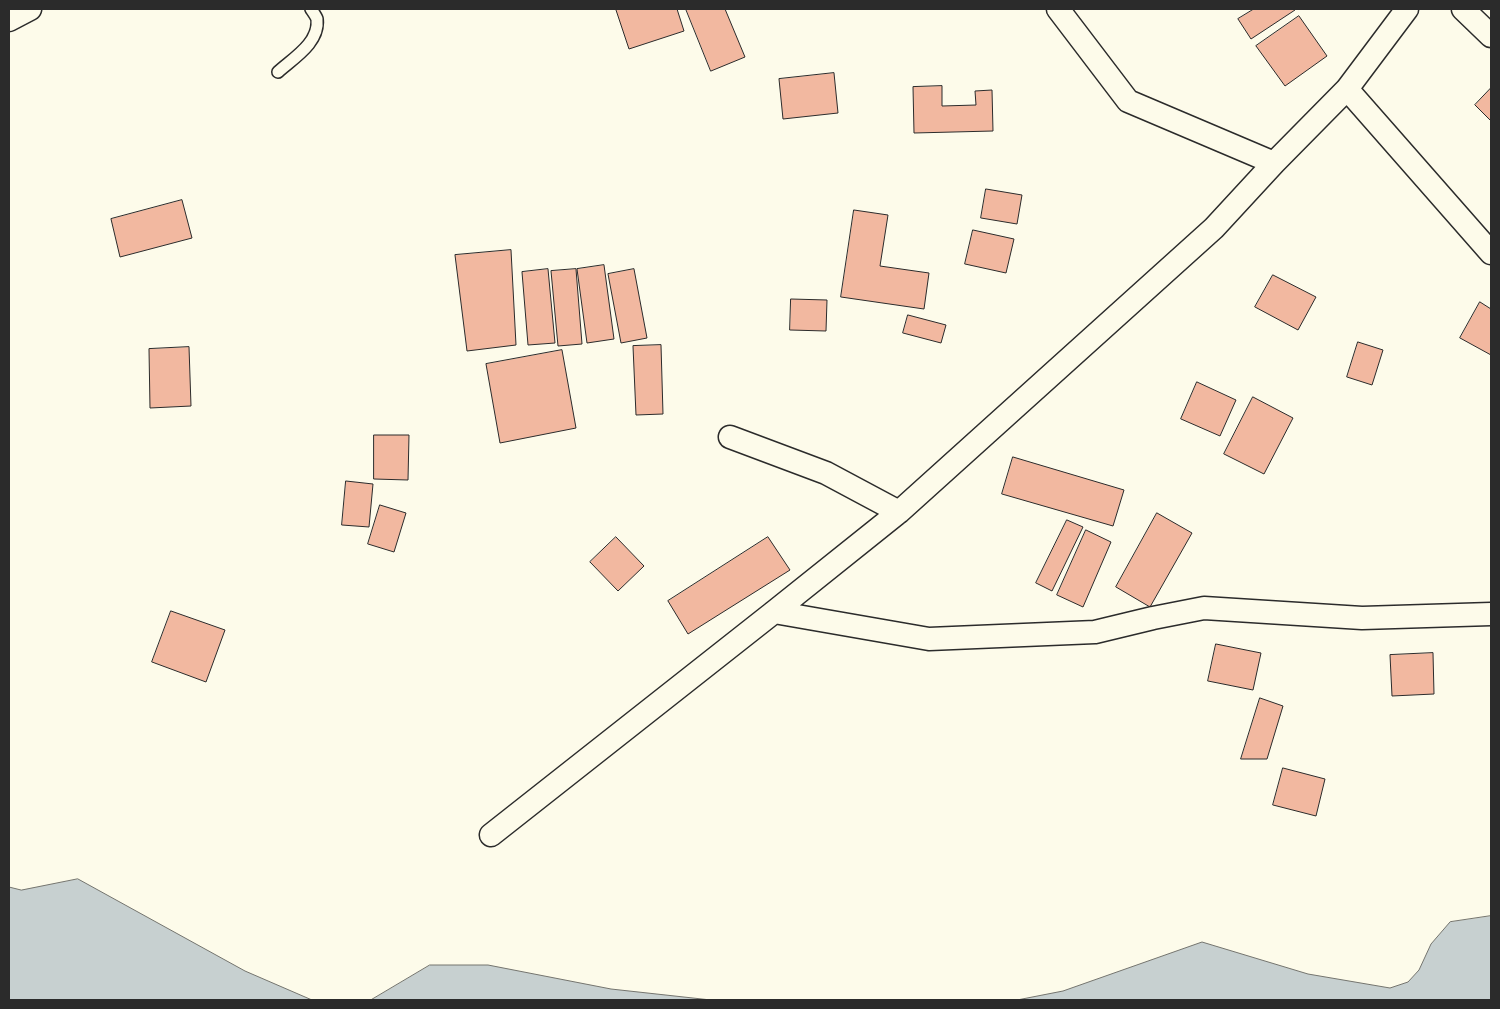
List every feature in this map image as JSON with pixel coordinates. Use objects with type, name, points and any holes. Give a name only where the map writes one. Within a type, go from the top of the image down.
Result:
[{"type":"street","points":[[9,20],[30,9]]},
{"type":"street","points":[[1058,9],[1128,101],[1274,163]]},
{"type":"street","points":[[491,836],[899,512],[1214,228],[1274,163],[1347,89],[1407,9]]},
{"type":"street","points":[[1463,9],[1491,36]]},
{"type":"street","points":[[1347,89],[1491,253]]},
{"type":"street","points":[[730,437],[826,473],[899,512]]},
{"type":"street","points":[[774,612],[929,639],[1095,632],[1204,608],[1362,618],[1491,614]]},
{"type":"lane","points":[[278,72],[309,44],[315,33],[317,19],[311,9]]},
{"type":"shaded area","points":[[78,879],[245,971],[312,1000],[9,1000],[9,887],[21,890]]},
{"type":"shaded area","points":[[1491,916],[1491,1000],[1017,1000],[1063,991],[1202,942],[1308,974],[1390,988],[1408,982],[1419,970],[1431,944],[1450,922]]},
{"type":"shaded area","points":[[430,965],[488,965],[611,989],[711,1000],[371,1000]]},
{"type":"building","points":[[677,9],[684,31],[629,49],[616,10]]},
{"type":"building","points":[[686,9],[725,9],[745,57],[711,71]]},
{"type":"building","points":[[1254,9],[1295,10],[1251,39],[1238,19]]},
{"type":"building","points":[[1299,16],[1327,56],[1285,86],[1256,46]]},
{"type":"building","points":[[834,73],[838,113],[783,119],[779,79]]},
{"type":"building","points":[[942,86],[942,106],[976,105],[975,91],[992,90],[993,131],[914,133],[913,87]]},
{"type":"building","points":[[1491,88],[1491,121],[1475,105]]},
{"type":"building","points":[[986,189],[1022,195],[1017,224],[981,218]]},
{"type":"building","points":[[182,200],[192,238],[120,257],[111,219]]},
{"type":"building","points":[[854,210],[888,215],[880,266],[929,273],[924,309],[841,297]]},
{"type":"building","points":[[973,230],[1014,239],[1006,273],[965,264]]},
{"type":"building","points":[[511,250],[516,345],[467,351],[455,255]]},
{"type":"building","points":[[604,265],[614,339],[587,343],[577,269]]},
{"type":"building","points":[[548,269],[555,343],[528,345],[522,272]]},
{"type":"building","points":[[576,269],[582,344],[558,346],[551,271]]},
{"type":"building","points":[[634,269],[647,338],[621,343],[608,274]]},
{"type":"building","points":[[1273,275],[1316,297],[1298,330],[1255,307]]},
{"type":"building","points":[[791,299],[827,300],[826,331],[790,330]]},
{"type":"building","points":[[1480,302],[1491,309],[1491,355],[1460,338]]},
{"type":"building","points":[[908,315],[946,325],[941,343],[903,333]]},
{"type":"building","points":[[1358,342],[1383,350],[1372,385],[1347,377]]},
{"type":"building","points":[[661,345],[663,414],[636,415],[633,346]]},
{"type":"building","points":[[189,347],[191,406],[150,408],[149,349]]},
{"type":"building","points":[[562,350],[576,428],[500,443],[486,364]]},
{"type":"building","points":[[1197,382],[1236,400],[1220,436],[1181,419]]},
{"type":"building","points":[[1253,397],[1293,418],[1264,474],[1224,454]]},
{"type":"building","points":[[374,435],[409,435],[408,480],[374,479]]},
{"type":"building","points":[[1013,457],[1124,490],[1113,526],[1002,494]]},
{"type":"building","points":[[346,481],[373,484],[369,527],[342,525]]},
{"type":"building","points":[[380,505],[406,513],[394,552],[368,544]]},
{"type":"building","points":[[1157,513],[1192,533],[1150,607],[1116,587]]},
{"type":"building","points":[[1067,520],[1083,527],[1052,591],[1036,583]]},
{"type":"building","points":[[1086,530],[1111,542],[1083,607],[1057,595]]},
{"type":"building","points":[[616,537],[644,566],[618,591],[590,562]]},
{"type":"building","points":[[768,537],[790,570],[688,634],[668,601]]},
{"type":"building","points":[[171,611],[225,630],[206,682],[152,662]]},
{"type":"building","points":[[1216,644],[1261,653],[1253,690],[1208,681]]},
{"type":"building","points":[[1433,653],[1434,694],[1392,696],[1390,655]]},
{"type":"building","points":[[1260,698],[1283,706],[1267,759],[1241,759]]},
{"type":"building","points":[[1283,768],[1325,779],[1316,816],[1273,805]]}]
